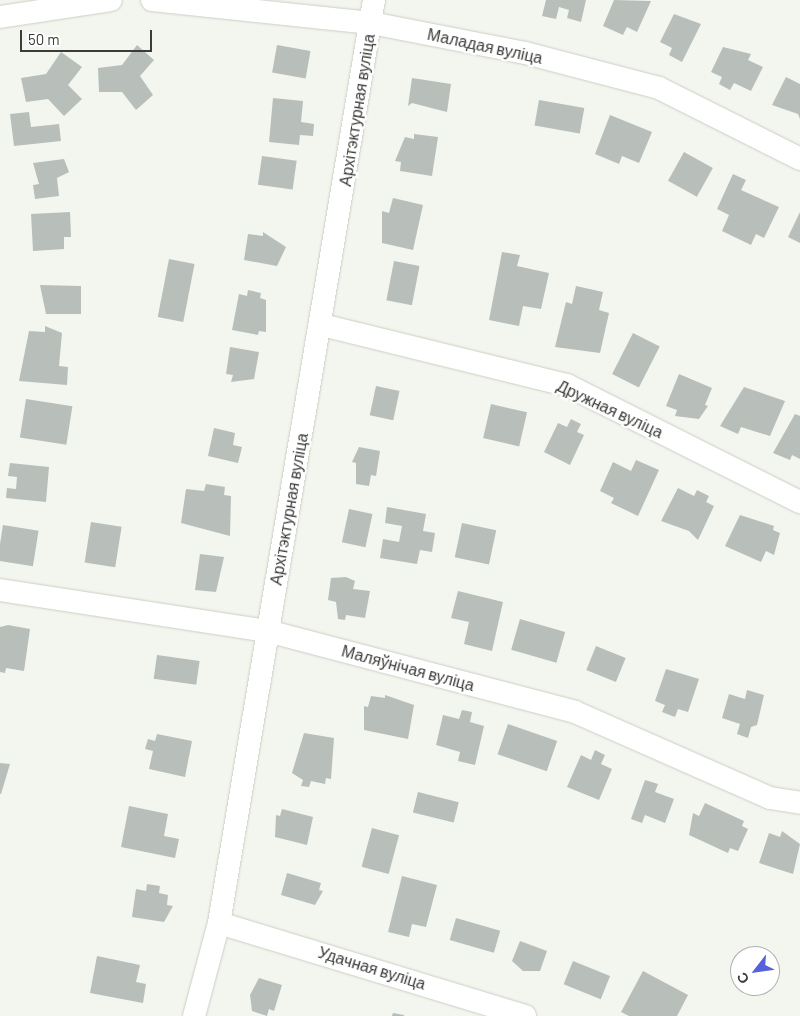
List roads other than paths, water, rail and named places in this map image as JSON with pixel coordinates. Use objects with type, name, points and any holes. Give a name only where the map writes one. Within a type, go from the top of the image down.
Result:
[{"type":"street","points":[[0,17],[111,0]]},
{"type":"street","name":"Маладая вуліца","points":[[152,0],[371,23],[525,53],[659,88],[800,159]]},
{"type":"street","name":"Архітэктурная вуліца","points":[[194,1016],[219,923],[267,631],[322,325],[374,0]]},
{"type":"street","name":"Дружная вуліца","points":[[322,325],[567,386],[800,502]]},
{"type":"street","name":"Маляўнічая вуліца","points":[[0,590],[267,631],[575,712],[770,798],[800,803]]},
{"type":"street","name":"Удачная вуліца","points":[[219,923],[525,1016]]}]
